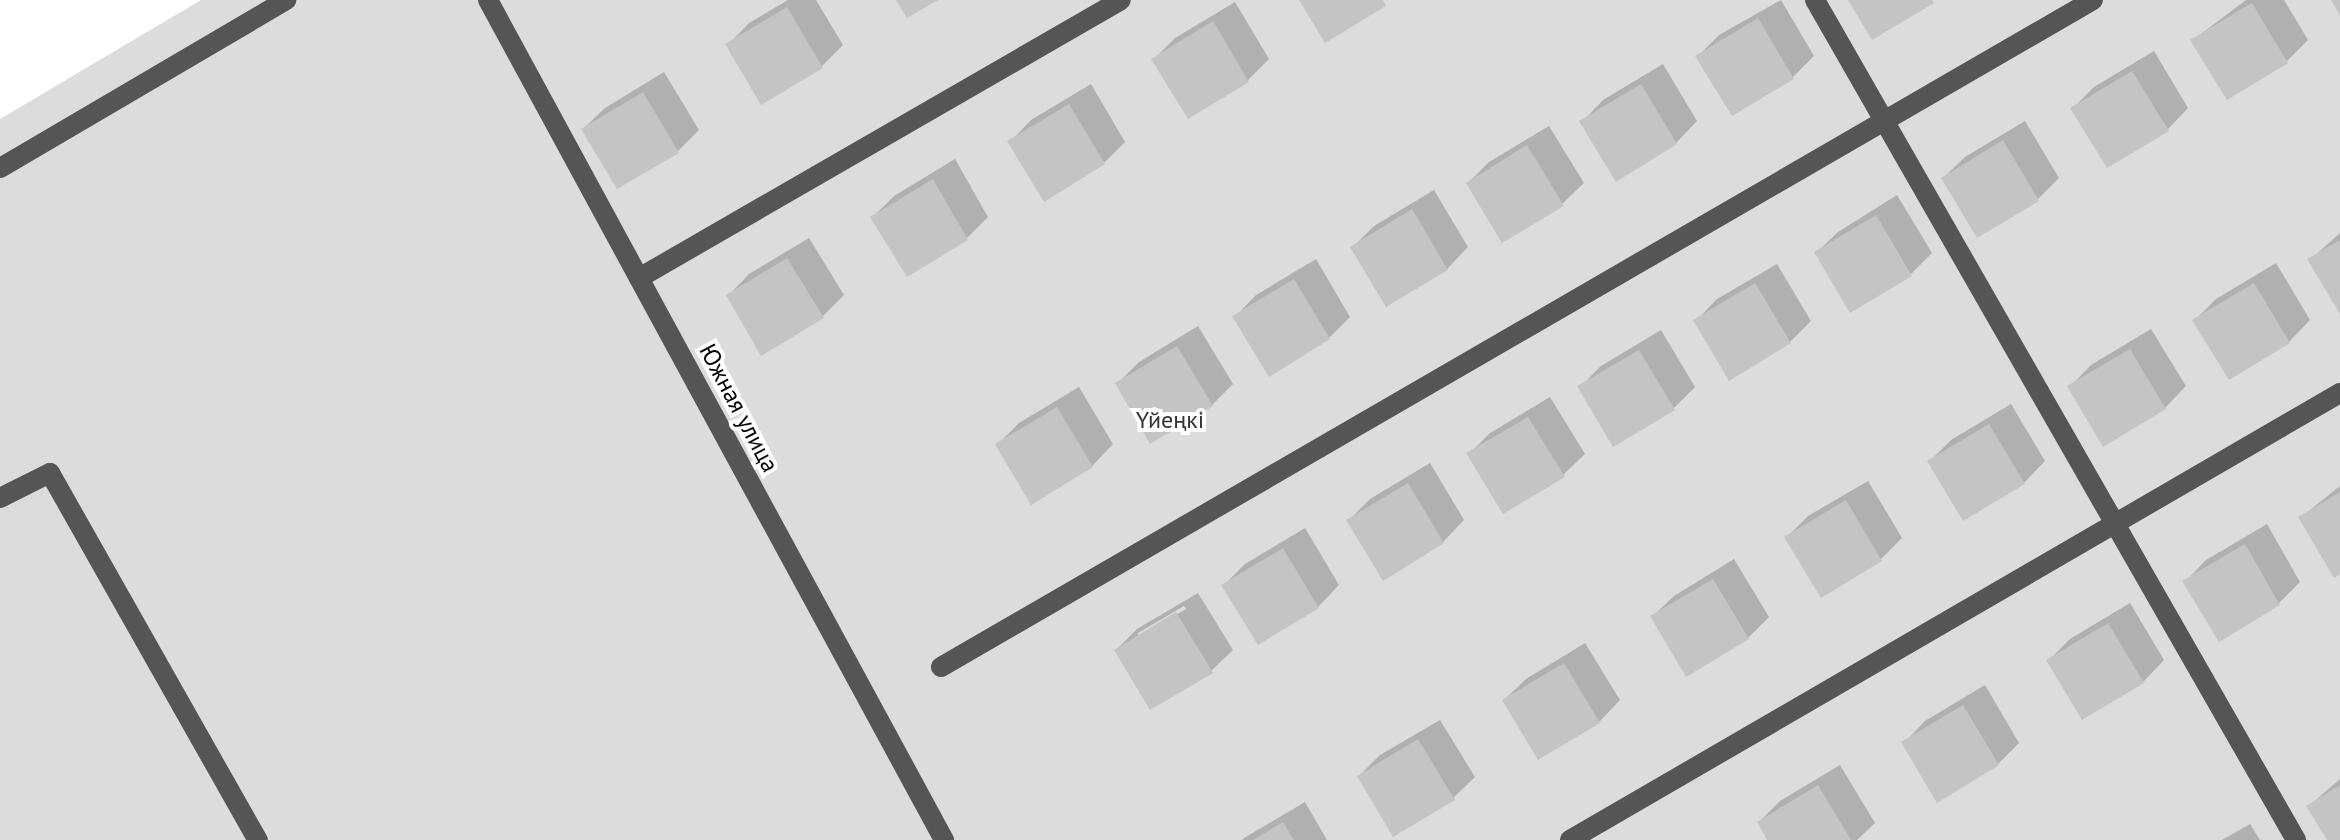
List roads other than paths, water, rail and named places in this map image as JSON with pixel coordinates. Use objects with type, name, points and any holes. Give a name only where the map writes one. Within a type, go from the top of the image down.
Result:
[{"type":"lane","points":[[0,168],[286,0]]},
{"type":"lane","name":"Южная улица","points":[[488,0],[944,840]]},
{"type":"lane","points":[[639,278],[1121,0]]},
{"type":"lane","points":[[1815,0],[2296,840]]},
{"type":"lane","points":[[941,667],[2093,0]]},
{"type":"lane","points":[[1570,840],[2340,393]]},
{"type":"lane","points":[[0,498],[50,473],[258,840]]},
{"type":"park label","name":"Үйеңкі","points":[[1170,420]]}]
